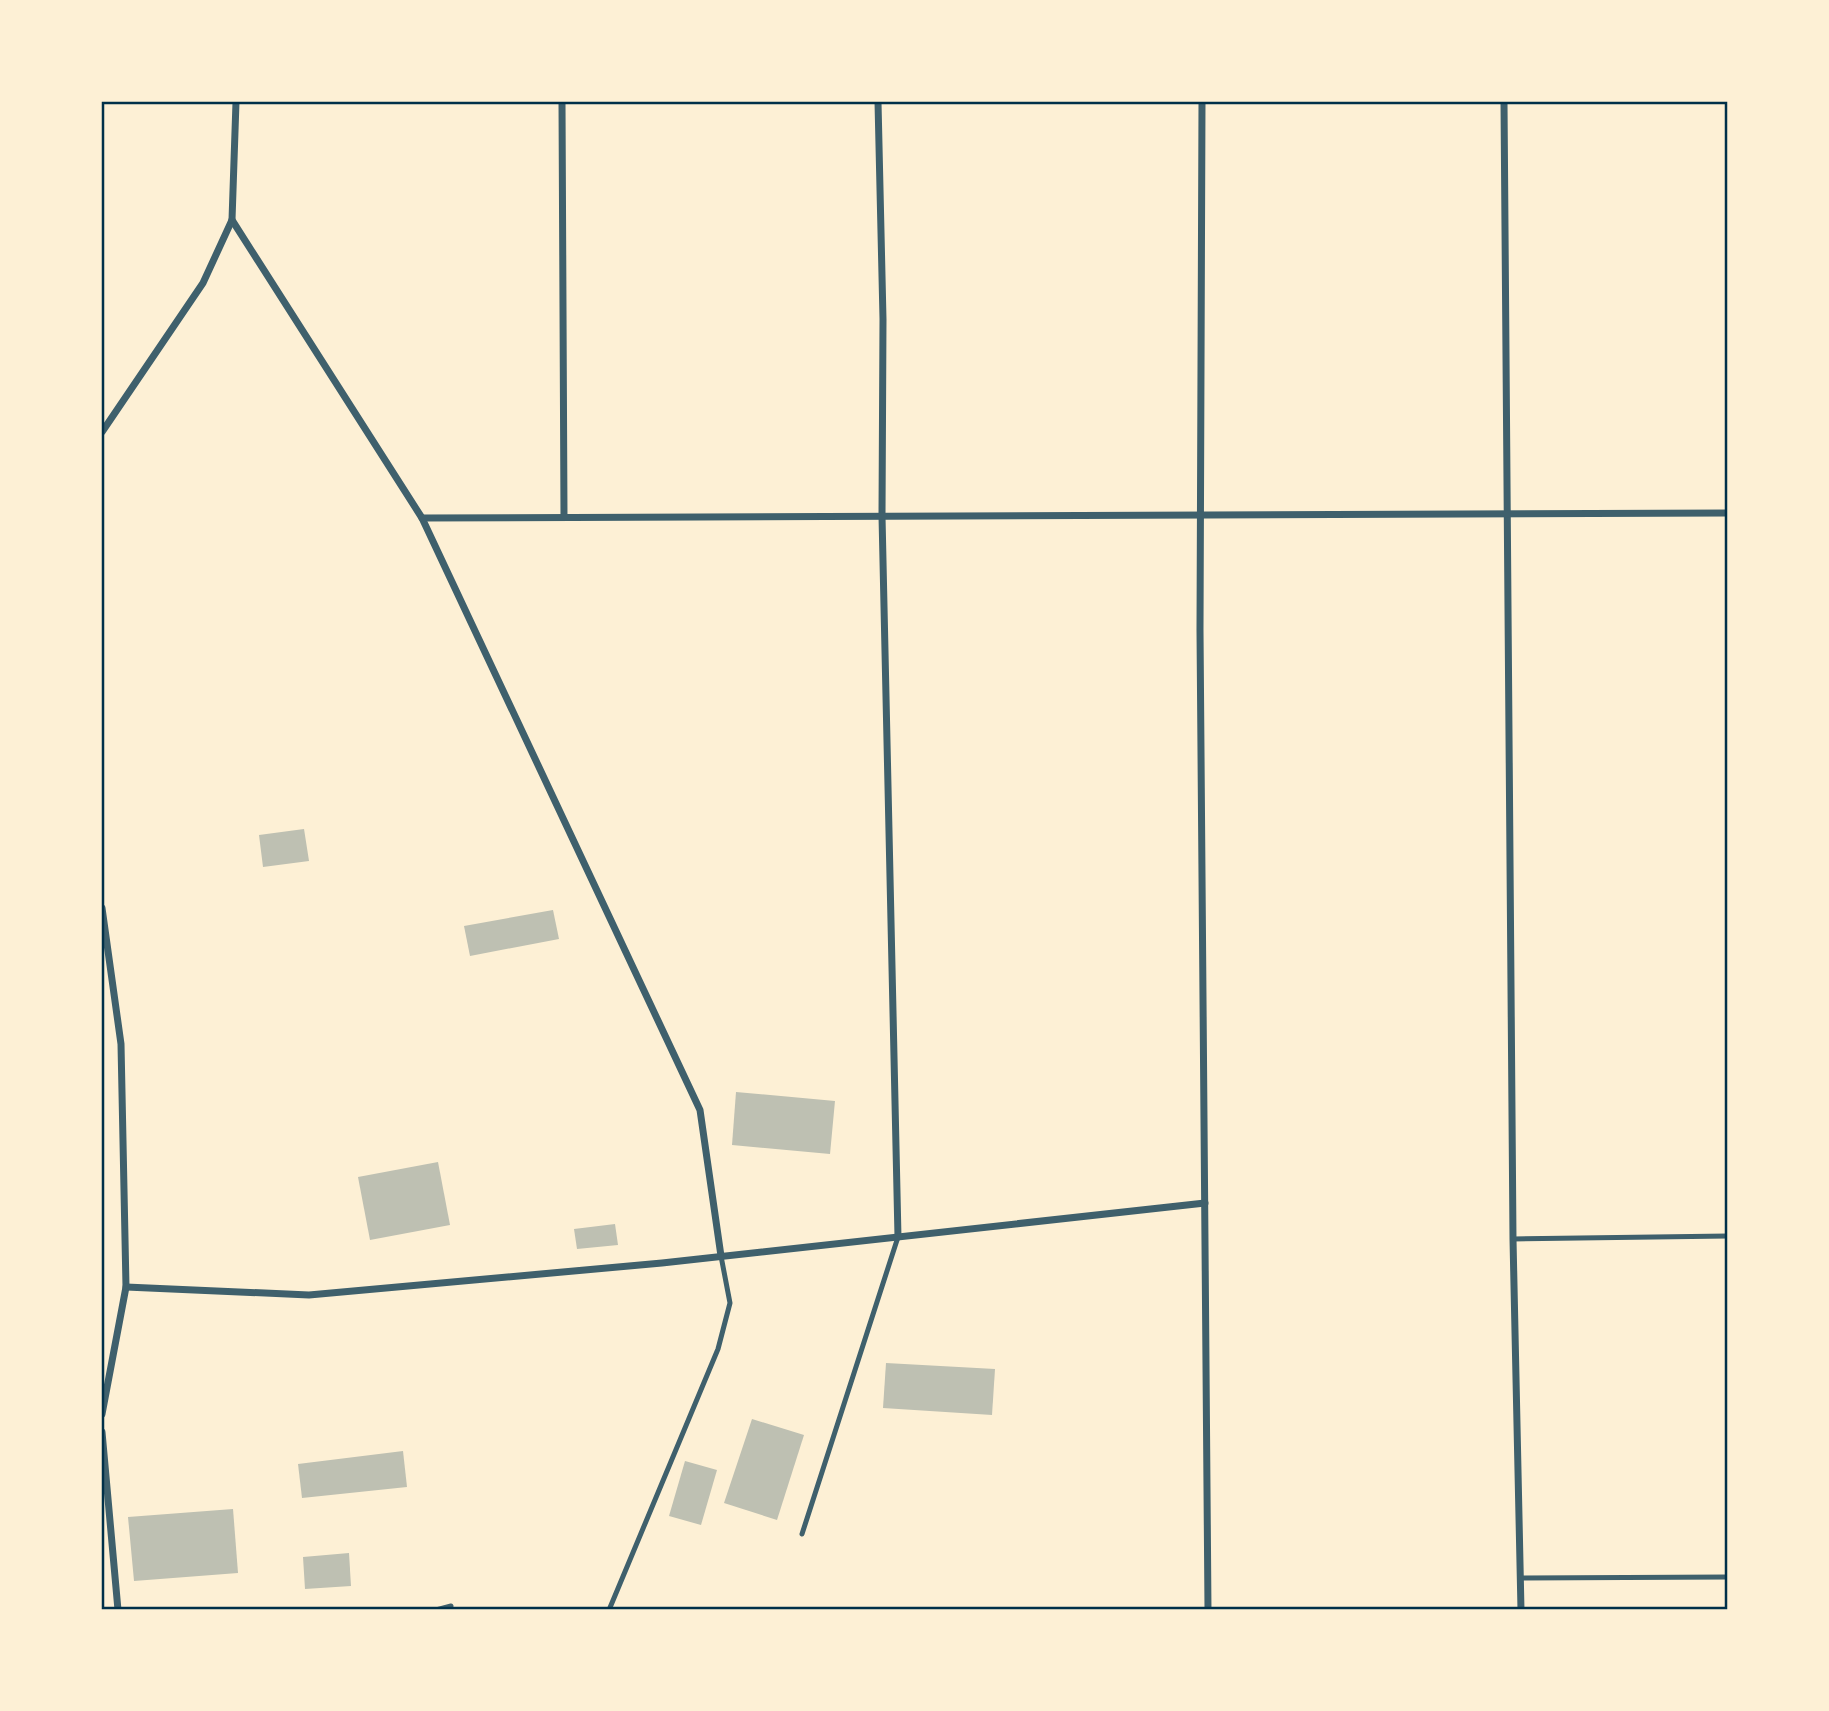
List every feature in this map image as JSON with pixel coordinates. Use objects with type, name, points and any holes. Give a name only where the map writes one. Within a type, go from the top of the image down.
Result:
[{"type":"street","points":[[102,432],[203,284],[232,220],[236,102]]},
{"type":"street","points":[[562,102],[564,517]]},
{"type":"street","points":[[878,102],[883,319],[882,516],[898,1237]]},
{"type":"street","points":[[1202,102],[1200,515],[1209,1609]]},
{"type":"street","points":[[1504,102],[1513,1239],[1521,1609]]},
{"type":"street","points":[[232,220],[422,518],[700,1110],[721,1256]]},
{"type":"street","points":[[422,518],[1727,513]]},
{"type":"street","points":[[102,908],[121,1044],[126,1287],[102,1414]]},
{"type":"street","points":[[126,1287],[309,1294],[721,1256],[1205,1203]]},
{"type":"street","points":[[102,1432],[118,1609]]},
{"type":"lane","points":[[1513,1239],[1727,1236]]},
{"type":"lane","points":[[802,1534],[898,1237]]},
{"type":"lane","points":[[609,1609],[718,1349],[730,1303],[721,1256]]},
{"type":"lane","points":[[1520,1578],[1727,1577]]},
{"type":"lane","points":[[436,1609],[451,1606]]},
{"type":"building","points":[[304,829],[309,861],[263,867],[259,835]]},
{"type":"building","points":[[553,910],[559,939],[470,956],[464,926]]},
{"type":"building","points":[[736,1092],[835,1101],[830,1154],[732,1145]]},
{"type":"building","points":[[438,1162],[450,1225],[370,1240],[358,1177]]},
{"type":"building","points":[[615,1224],[618,1245],[577,1249],[574,1229]]},
{"type":"building","points":[[886,1363],[995,1369],[992,1415],[883,1408]]},
{"type":"building","points":[[752,1419],[804,1435],[777,1520],[724,1503]]},
{"type":"building","points":[[403,1451],[407,1487],[302,1498],[298,1464]]},
{"type":"building","points":[[685,1461],[717,1470],[701,1525],[669,1516]]},
{"type":"building","points":[[233,1509],[238,1573],[134,1581],[128,1517]]},
{"type":"building","points":[[349,1553],[351,1586],[305,1589],[303,1557]]}]
